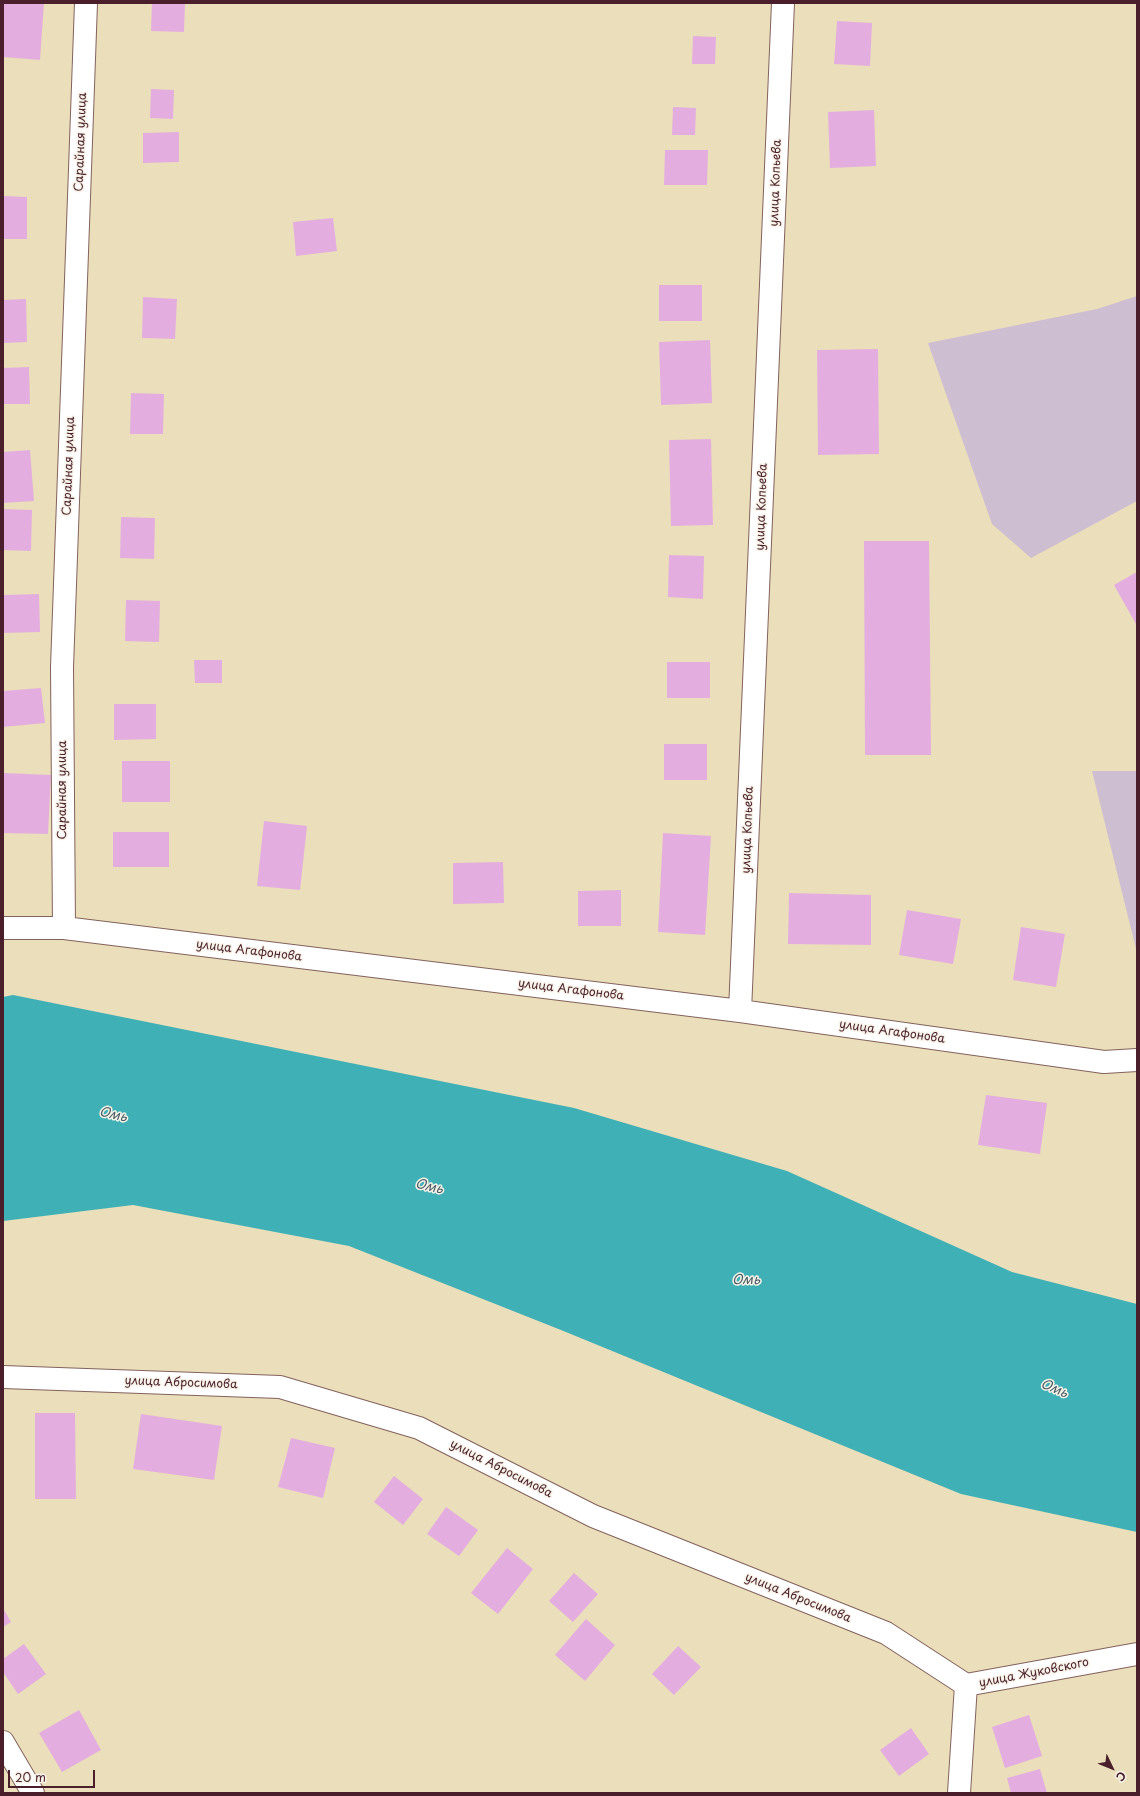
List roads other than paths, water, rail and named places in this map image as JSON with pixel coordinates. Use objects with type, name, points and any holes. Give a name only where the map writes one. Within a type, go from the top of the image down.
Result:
[{"type":"street","name":"Сарайная улица","points":[[64,928],[62,667],[86,3]]},
{"type":"street","name":"улица Копьева","points":[[740,1010],[783,3]]},
{"type":"street","name":"улица Агафонова","points":[[3,928],[64,928],[740,1010],[1104,1062],[1137,1060]]},
{"type":"street","name":"улица Абросимова","points":[[3,1377],[280,1387],[419,1428],[594,1516],[886,1633],[966,1685]]},
{"type":"street","name":"улица Жуковского","points":[[960,1793],[966,1685],[1137,1654]]},
{"type":"street","points":[[3,1742],[27,1791]]},
{"type":"water","name":"Омь","points":[[13,995],[574,1108],[787,1171],[1012,1272],[1137,1304],[1137,1532],[961,1494],[561,1330],[349,1246],[133,1205],[3,1221],[3,997]]}]
